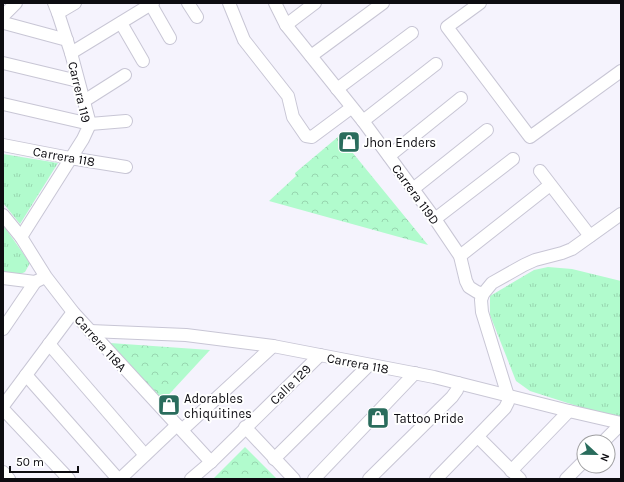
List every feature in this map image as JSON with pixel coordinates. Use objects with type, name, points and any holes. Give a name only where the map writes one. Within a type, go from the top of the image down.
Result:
[{"type":"street","points":[[16,3],[3,20],[67,40]]},
{"type":"street","points":[[56,8],[75,3]]},
{"type":"street","points":[[71,53],[151,3],[170,38]]},
{"type":"street","points":[[188,3],[197,17]]},
{"type":"street","points":[[229,3],[244,40],[288,96],[293,117],[306,136],[309,138],[312,137],[351,108]]},
{"type":"street","name":"Carrera 119D","points":[[275,3],[286,25],[351,108],[363,121],[435,219],[460,256],[466,281],[469,287],[483,294]]},
{"type":"street","points":[[286,25],[315,3]]},
{"type":"street","points":[[311,56],[383,3]]},
{"type":"street","points":[[480,3],[447,27],[530,137],[621,71]]},
{"type":"street","name":"Carrera 119","points":[[21,237],[83,139],[90,124],[71,53],[56,8]]},
{"type":"street","points":[[121,23],[143,61]]},
{"type":"street","points":[[336,89],[412,33]]},
{"type":"street","points":[[3,63],[78,81]]},
{"type":"street","points":[[363,121],[436,64]]},
{"type":"street","points":[[84,101],[125,75]]},
{"type":"street","points":[[389,156],[461,98]]},
{"type":"street","points":[[3,104],[90,124],[126,121]]},
{"type":"street","points":[[413,189],[488,130]]},
{"type":"street","name":"Carrera 118","points":[[3,144],[70,158],[126,167]]},
{"type":"street","points":[[435,219],[513,159]]},
{"type":"street","points":[[540,171],[590,236]]},
{"type":"street","points":[[460,256],[550,185]]},
{"type":"street","points":[[441,477],[506,408],[508,399],[482,312],[481,300],[483,294],[492,283],[524,265],[568,251],[621,214]]},
{"type":"street","name":"Carrera 118A","points":[[3,215],[21,237],[40,279],[73,312],[211,462]]},
{"type":"street","points":[[3,278],[40,279]]},
{"type":"street","points":[[3,329],[40,279]]},
{"type":"street","points":[[68,479],[3,407],[73,312]]},
{"type":"street","name":"Carrera 118","points":[[90,331],[186,335],[273,346],[415,373],[458,383],[508,399],[570,411],[621,424]]},
{"type":"street","points":[[49,344],[145,455]]},
{"type":"street","points":[[26,375],[119,479],[273,346]]},
{"type":"street","name":"Calle 129","points":[[191,479],[211,462],[320,355]]},
{"type":"street","points":[[274,458],[369,365]]},
{"type":"street","points":[[314,479],[415,373]]},
{"type":"street","points":[[369,479],[452,397],[457,390],[458,383]]},
{"type":"street","points":[[478,437],[516,475],[570,411]]},
{"type":"street","points":[[611,434],[621,424]]},
{"type":"street","points":[[245,428],[294,479]]},
{"type":"street","points":[[566,479],[576,469]]},
{"type":"street","points":[[322,470],[331,479]]},
{"type":"street","points":[[3,472],[9,479]]},
{"type":"green space","points":[[339,136],[428,245],[269,201],[296,176],[295,173]]},
{"type":"green space","points":[[3,154],[58,163],[20,224],[3,203]]},
{"type":"green space","points":[[3,225],[30,263],[25,272],[18,275],[3,273]]},
{"type":"green space","points":[[548,267],[572,269],[621,281],[621,420],[530,391],[516,381],[490,315],[490,296],[534,270]]},
{"type":"green space","points":[[110,343],[210,350],[161,403]]},
{"type":"green space","points":[[245,447],[277,479],[213,479]]},
{"type":"place","name":"Jhon Enders","points":[[349,142]]},
{"type":"place","name":"Adorables chiquitines","points":[[169,405]]},
{"type":"place","name":"Tattoo Pride","points":[[378,418]]}]
